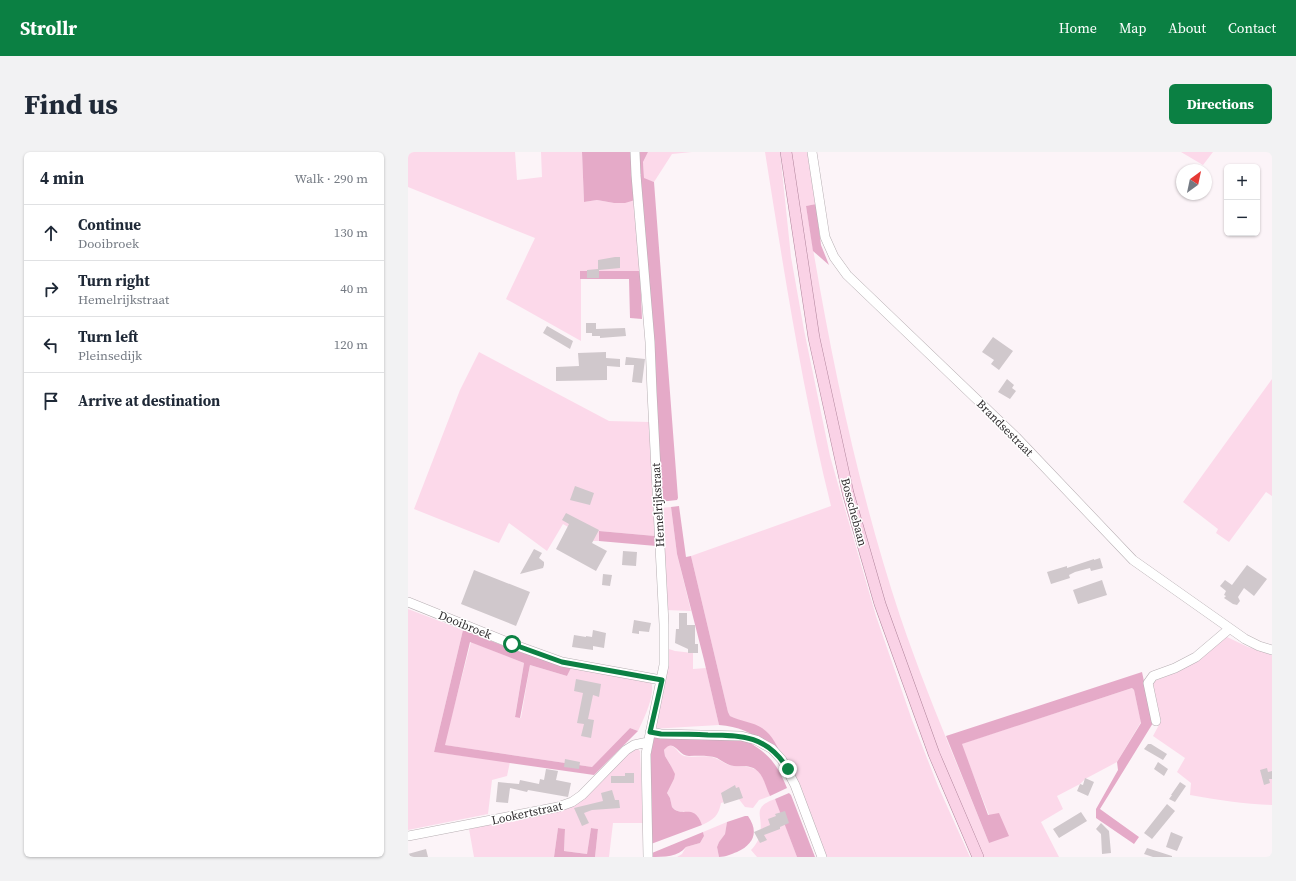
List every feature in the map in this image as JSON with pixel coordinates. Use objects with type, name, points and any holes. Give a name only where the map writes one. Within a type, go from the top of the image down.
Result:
[{"type":"main road","name":"Bosschebaan","points":[[786,152],[814,338],[848,493],[880,604],[934,754],[978,857]]},
{"type":"street","name":"Hemelrijkstraat","points":[[635,152],[650,342],[664,624],[664,665],[662,680],[646,754],[648,857]]},
{"type":"street","name":"Brandsestraat","points":[[812,152],[825,237],[834,257],[847,275],[1016,437],[1133,560],[1229,629],[1245,639],[1272,650]]},
{"type":"street","name":"Dooibroek","points":[[408,602],[512,644],[562,662],[662,680]]},
{"type":"street","points":[[1156,721],[1148,683],[1153,676],[1196,657],[1229,629]]},
{"type":"street","points":[[650,732],[661,734],[741,736],[756,740],[772,750],[782,760],[795,785],[822,857]]},
{"type":"street","name":"Lookertstraat","points":[[408,836],[558,807],[572,802],[582,796],[626,750],[634,745],[648,742]]},
{"type":"shaded area","points":[[408,152],[515,152],[517,180],[542,177],[541,152],[582,152],[584,202],[597,200],[614,203],[635,200],[640,271],[581,271],[581,341],[506,299],[535,238],[408,187]]},
{"type":"shaded area","points":[[582,152],[631,152],[635,200],[625,203],[597,200],[584,202]]},
{"type":"shaded area","points":[[639,152],[648,152],[643,162],[644,178],[654,182],[678,498],[677,500],[659,502]]},
{"type":"shaded area","points":[[648,152],[692,152],[672,154],[654,182],[644,179],[643,162]]},
{"type":"shaded area","points":[[765,152],[780,152],[791,257],[804,330],[830,456],[876,616],[912,720],[938,786],[970,857],[823,857],[784,764],[740,721],[730,716],[728,712],[691,556],[831,506],[802,374]]},
{"type":"shaded area","points":[[790,152],[810,152],[816,204],[806,206],[824,310],[845,413],[884,566],[900,616],[921,673],[989,843],[989,815],[961,744],[1132,688],[1134,690],[1141,722],[1117,762],[1057,796],[1063,809],[1041,822],[1059,857],[980,857],[966,826],[876,581],[827,391]]},
{"type":"shaded area","points":[[1181,152],[1213,152],[1204,164]]},
{"type":"shaded area","points":[[816,204],[821,245],[829,265],[813,251],[806,206]]},
{"type":"shaded area","points":[[580,271],[640,271],[642,319],[630,318],[629,279],[580,279]]},
{"type":"shaded area","points":[[479,352],[609,421],[649,422],[655,536],[599,531],[599,541],[592,541],[563,524],[547,551],[509,523],[499,543],[414,509],[460,390]]},
{"type":"shaded area","points":[[1272,379],[1272,496],[1266,492],[1229,542],[1216,533],[1218,529],[1183,502]]},
{"type":"shaded area","points":[[679,506],[686,557],[691,556],[728,712],[730,716],[755,724],[766,731],[775,742],[783,759],[762,740],[747,732],[738,728],[719,725],[677,554],[671,507]]},
{"type":"shaded area","points":[[671,507],[677,554],[691,611],[665,610],[660,508]]},
{"type":"shaded area","points":[[599,531],[655,536],[656,546],[599,541]]},
{"type":"shaded area","points":[[408,609],[463,630],[434,752],[510,762],[507,776],[492,780],[488,814],[408,830]]},
{"type":"shaded area","points":[[463,630],[517,651],[571,668],[567,676],[530,665],[520,718],[515,717],[524,663],[470,642],[445,745],[592,767],[630,728],[638,731],[594,775],[434,752]]},
{"type":"shaded area","points":[[1227,637],[1248,647],[1272,654],[1272,805],[1231,802],[1190,795],[1191,783],[1177,772],[1185,758],[1153,736],[1160,723],[1152,682],[1179,671],[1195,662]]},
{"type":"shaded area","points":[[471,642],[524,663],[515,716],[521,718],[530,665],[567,676],[571,668],[651,682],[651,699],[638,731],[630,728],[592,767],[444,745]]},
{"type":"shaded area","points":[[666,648],[675,651],[693,653],[693,669],[706,668],[719,725],[651,729]]},
{"type":"shaded area","points":[[1142,672],[1153,723],[1100,809],[1139,837],[1134,844],[1096,818],[1096,809],[1118,770],[1117,762],[1141,723],[1134,690],[1132,688],[962,744],[988,815],[999,813],[1009,836],[989,843],[946,736]]},
{"type":"shaded area","points":[[734,734],[767,755],[778,769],[787,788],[770,796],[764,781],[755,769],[731,765],[714,757],[685,755],[671,745],[664,750],[665,756],[675,774],[667,793],[672,807],[680,812],[692,812],[699,818],[702,825],[651,844],[648,735]]},
{"type":"shaded area","points":[[670,745],[684,756],[712,757],[729,765],[749,767],[757,770],[763,778],[770,796],[759,800],[753,808],[745,807],[738,798],[721,803],[715,817],[702,825],[696,815],[692,813],[680,812],[672,807],[667,793],[674,779],[671,766],[665,756],[664,750]]},
{"type":"shaded area","points":[[637,748],[640,751],[643,823],[613,823],[609,857],[595,857],[598,829],[591,828],[587,854],[564,851],[565,829],[558,828],[554,857],[474,857],[469,829],[568,807],[630,750]]},
{"type":"shaded area","points":[[789,793],[815,857],[797,857],[775,799]]},
{"type":"shaded area","points":[[775,799],[797,857],[757,857],[751,850],[757,843],[761,827],[760,809],[767,802]]},
{"type":"shaded area","points":[[748,816],[753,827],[754,832],[751,841],[743,849],[737,852],[719,857],[717,847],[725,834],[727,822]]},
{"type":"shaded area","points":[[727,822],[725,834],[717,847],[719,857],[677,857],[682,854],[686,847],[700,843],[704,836],[703,832]]},
{"type":"shaded area","points":[[558,828],[565,829],[564,851],[587,854],[591,828],[598,829],[595,857],[554,857]]},
{"type":"shaded area","points":[[703,832],[704,836],[700,843],[686,847],[675,855],[650,857],[652,853]]},
{"type":"building","points":[[620,257],[620,268],[599,270],[599,278],[587,278],[587,270],[598,269],[598,260]]},
{"type":"building","points":[[586,323],[596,323],[596,329],[625,328],[626,336],[600,338],[600,336],[592,336],[592,333],[586,333]]},
{"type":"building","points":[[547,326],[573,341],[570,349],[543,333]]},
{"type":"building","points":[[993,337],[1013,351],[999,370],[991,364],[994,360],[982,352]]},
{"type":"building","points":[[606,352],[606,358],[620,359],[620,367],[607,366],[607,380],[556,381],[556,367],[579,366],[578,353]]},
{"type":"building","points":[[626,357],[645,359],[642,383],[632,382],[634,365],[625,365]]},
{"type":"building","points":[[1007,379],[1014,385],[1012,388],[1016,391],[1010,399],[998,392]]},
{"type":"building","points":[[575,486],[594,493],[590,505],[570,500]]},
{"type":"building","points":[[566,513],[599,530],[592,543],[607,551],[596,571],[556,549],[569,524],[562,520]]},
{"type":"building","points":[[534,549],[542,553],[539,558],[544,562],[543,568],[520,574]]},
{"type":"building","points":[[623,551],[637,552],[636,566],[622,565]]},
{"type":"building","points":[[1100,558],[1103,568],[1091,571],[1090,568],[1075,572],[1069,575],[1070,578],[1051,584],[1047,572],[1067,566],[1067,568]]},
{"type":"building","points":[[1247,565],[1267,579],[1254,596],[1244,588],[1238,597],[1240,601],[1237,605],[1233,604],[1224,598],[1226,596],[1224,595],[1226,591],[1220,586],[1225,580],[1232,585]]},
{"type":"building","points":[[474,570],[530,592],[516,626],[461,604]]},
{"type":"building","points":[[603,574],[612,575],[610,586],[602,585]]},
{"type":"building","points":[[1102,580],[1107,595],[1078,604],[1073,590]]},
{"type":"building","points":[[679,613],[687,613],[687,625],[695,625],[695,644],[698,644],[698,653],[688,653],[688,649],[675,643],[676,629],[679,629]]},
{"type":"building","points":[[634,620],[651,623],[649,632],[639,631],[639,634],[632,633]]},
{"type":"building","points":[[593,630],[606,633],[604,648],[593,646],[593,650],[572,647],[574,635],[592,637]]},
{"type":"building","points":[[576,679],[601,684],[599,697],[593,695],[588,719],[594,720],[591,738],[581,736],[584,724],[577,723],[583,693],[574,691]]},
{"type":"building","points":[[1148,744],[1151,744],[1167,754],[1163,760],[1144,749]]},
{"type":"building","points":[[565,759],[580,762],[579,769],[564,767]]},
{"type":"building","points":[[1158,762],[1168,769],[1164,776],[1154,769]]},
{"type":"building","points":[[1267,768],[1268,772],[1272,771],[1272,779],[1269,779],[1270,783],[1264,785],[1260,770]]},
{"type":"building","points":[[546,769],[558,771],[556,780],[571,783],[568,797],[528,790],[527,792],[510,788],[508,803],[496,802],[498,782],[519,784],[520,780],[539,784],[540,779],[544,780]]},
{"type":"building","points":[[625,773],[634,773],[634,783],[611,783],[611,776],[625,776]]},
{"type":"building","points":[[1085,778],[1094,782],[1088,796],[1077,791],[1080,784],[1083,785]]},
{"type":"building","points":[[1180,782],[1186,786],[1175,802],[1169,799]]},
{"type":"building","points":[[735,785],[736,788],[739,787],[743,798],[724,804],[721,793]]},
{"type":"building","points":[[612,790],[615,800],[619,800],[620,808],[592,810],[584,813],[589,823],[582,826],[574,808],[603,801],[601,793]]},
{"type":"building","points":[[1167,804],[1175,811],[1152,839],[1144,833]]},
{"type":"building","points":[[785,811],[789,823],[780,827],[780,829],[764,835],[767,840],[760,843],[754,832],[770,825],[768,819],[776,816],[775,814]]},
{"type":"building","points":[[1081,812],[1087,821],[1059,838],[1053,829]]},
{"type":"building","points":[[1101,823],[1109,831],[1111,853],[1102,854],[1101,834],[1096,829]]},
{"type":"building","points":[[1171,832],[1183,837],[1177,851],[1166,847]]},
{"type":"building","points":[[1147,848],[1172,857],[1153,857],[1144,854]]},
{"type":"building","points":[[426,849],[428,857],[408,857],[408,854]]},
{"type":"route","points":[[512,644],[562,662],[662,680],[650,732],[661,734],[741,736],[756,740],[772,750],[782,760],[788,769]]}]
